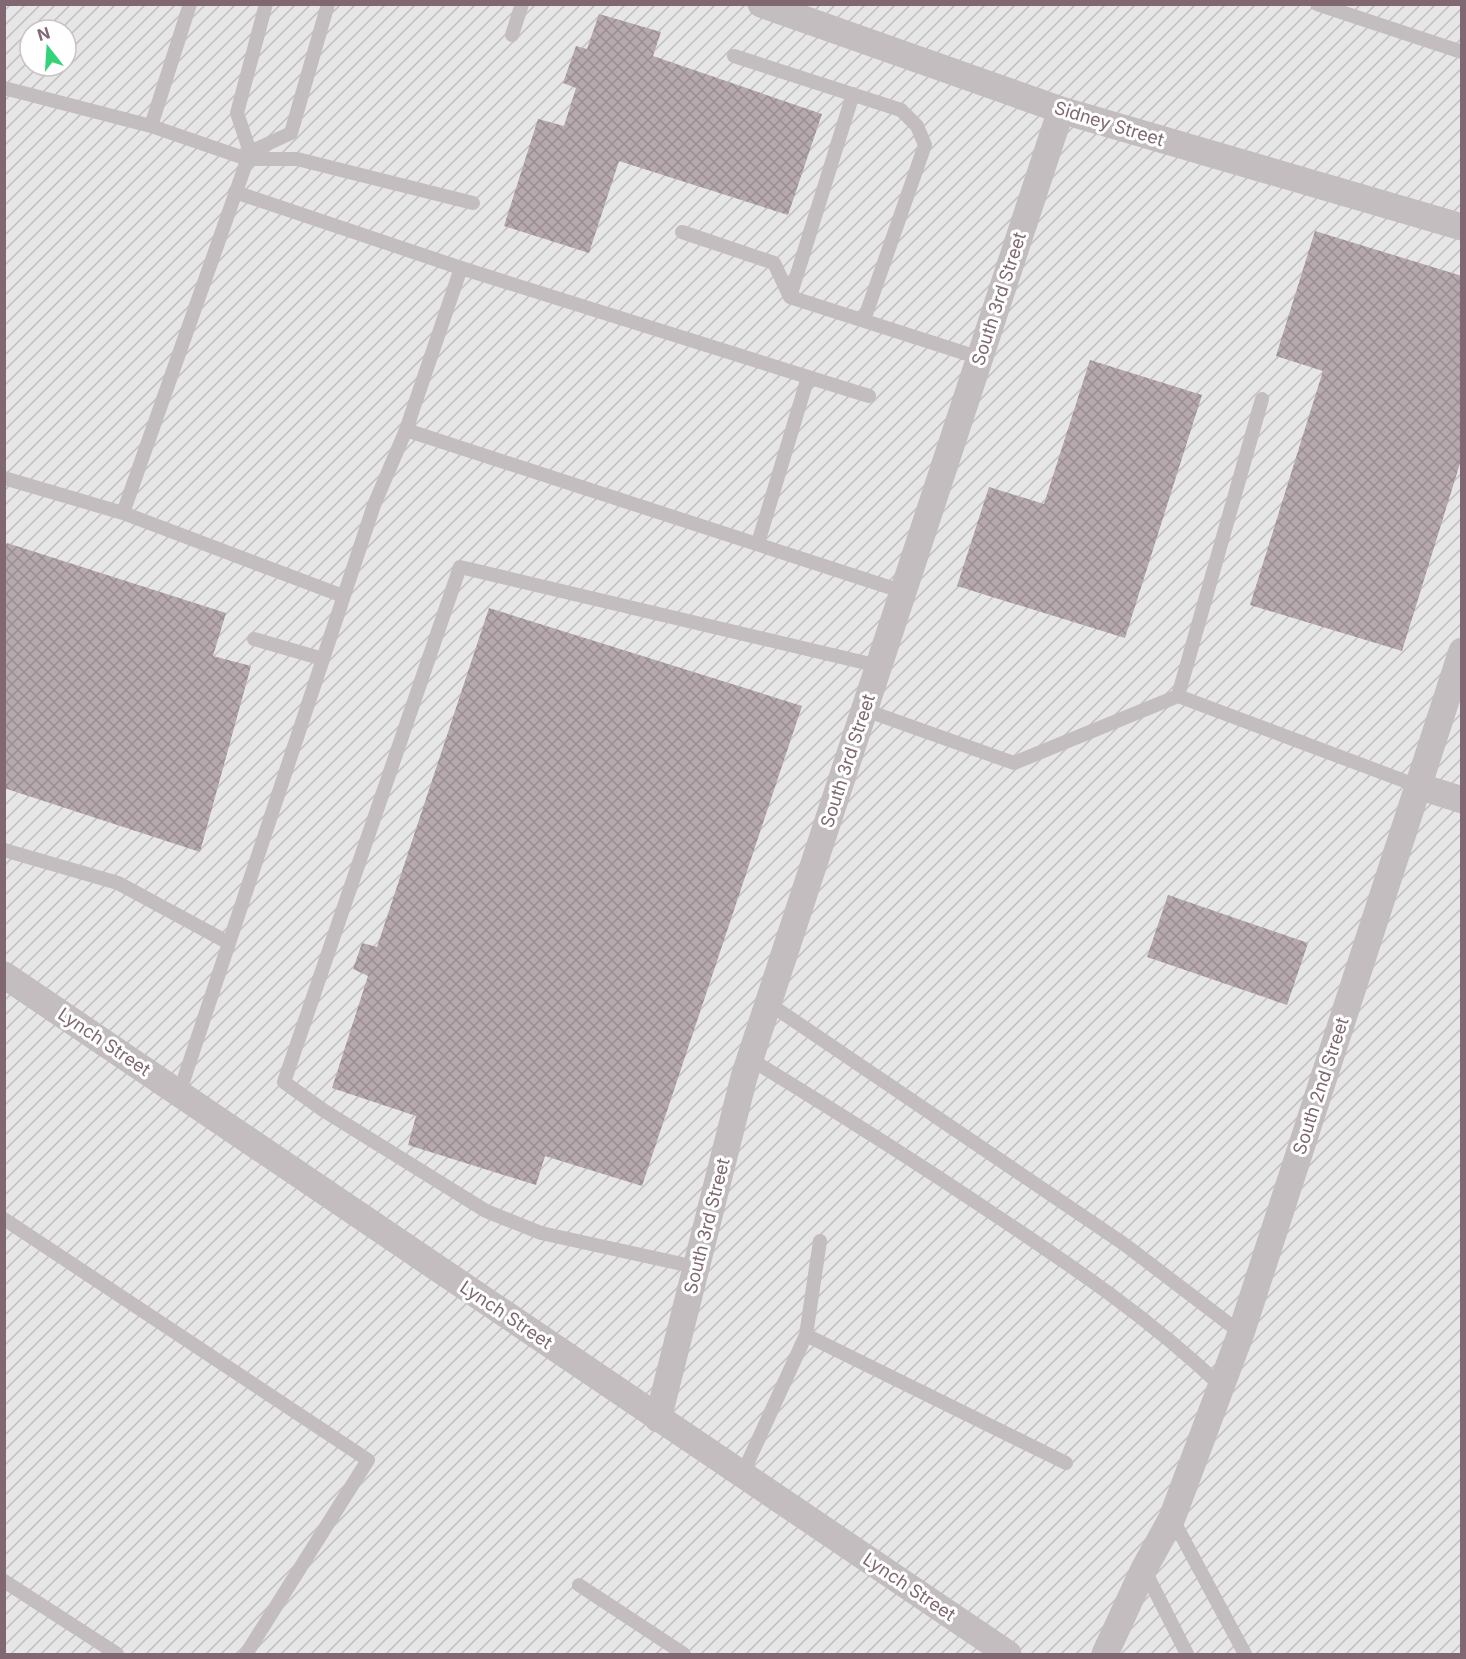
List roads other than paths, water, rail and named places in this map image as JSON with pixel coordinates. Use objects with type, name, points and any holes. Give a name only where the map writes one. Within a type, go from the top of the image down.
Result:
[{"type":"street","name":"Sidney Street","points":[[761,4],[1061,110],[1461,227]]},
{"type":"street","name":"South 3rd Street","points":[[658,1419],[750,1059],[1061,110]]},
{"type":"street","name":"South 2nd Street","points":[[1105,1654],[1144,1569],[1172,1518],[1241,1333],[1461,651]]},
{"type":"street","points":[[1418,786],[1461,800]]},
{"type":"street","name":"Lynch Street","points":[[4,975],[1008,1654]]},
{"type":"lane","points":[[151,126],[190,4]]},
{"type":"lane","points":[[123,513],[249,156],[237,113],[266,4]]},
{"type":"lane","points":[[249,156],[291,133],[328,4]]},
{"type":"lane","points":[[512,36],[522,4]]},
{"type":"lane","points":[[1317,4],[1461,52]]},
{"type":"lane","points":[[734,56],[901,110],[917,126],[925,145],[864,320]]},
{"type":"lane","points":[[4,88],[151,126],[249,156],[297,159],[473,203]]},
{"type":"lane","points":[[790,297],[853,94]]},
{"type":"lane","points":[[235,192],[461,268],[869,396]]},
{"type":"lane","points":[[682,232],[774,262],[790,297],[980,358]]},
{"type":"lane","points":[[179,1094],[374,505],[406,430],[461,268]]},
{"type":"lane","points":[[758,543],[808,377]]},
{"type":"lane","points":[[1178,696],[1262,399]]},
{"type":"lane","points":[[406,430],[904,592]]},
{"type":"lane","points":[[4,478],[123,513],[343,596]]},
{"type":"lane","points":[[696,1267],[540,1233],[486,1211],[324,1110],[285,1082],[459,567],[879,666]]},
{"type":"lane","points":[[254,639],[323,659]]},
{"type":"lane","points":[[865,710],[1014,764],[1178,696],[1418,786]]},
{"type":"lane","points":[[4,850],[118,883],[229,943]]},
{"type":"lane","points":[[768,1003],[1124,1244],[1241,1333]]},
{"type":"lane","points":[[750,1059],[870,1132],[1096,1282],[1148,1320],[1221,1386]]},
{"type":"lane","points":[[4,1219],[368,1460],[246,1654]]},
{"type":"lane","points":[[743,1473],[806,1335],[820,1241]]},
{"type":"lane","points":[[806,1335],[1065,1463]]},
{"type":"lane","points":[[1172,1518],[1245,1654]]},
{"type":"lane","points":[[1144,1569],[1187,1654]]},
{"type":"lane","points":[[4,1581],[117,1654]]},
{"type":"lane","points":[[579,1585],[684,1654]]}]
